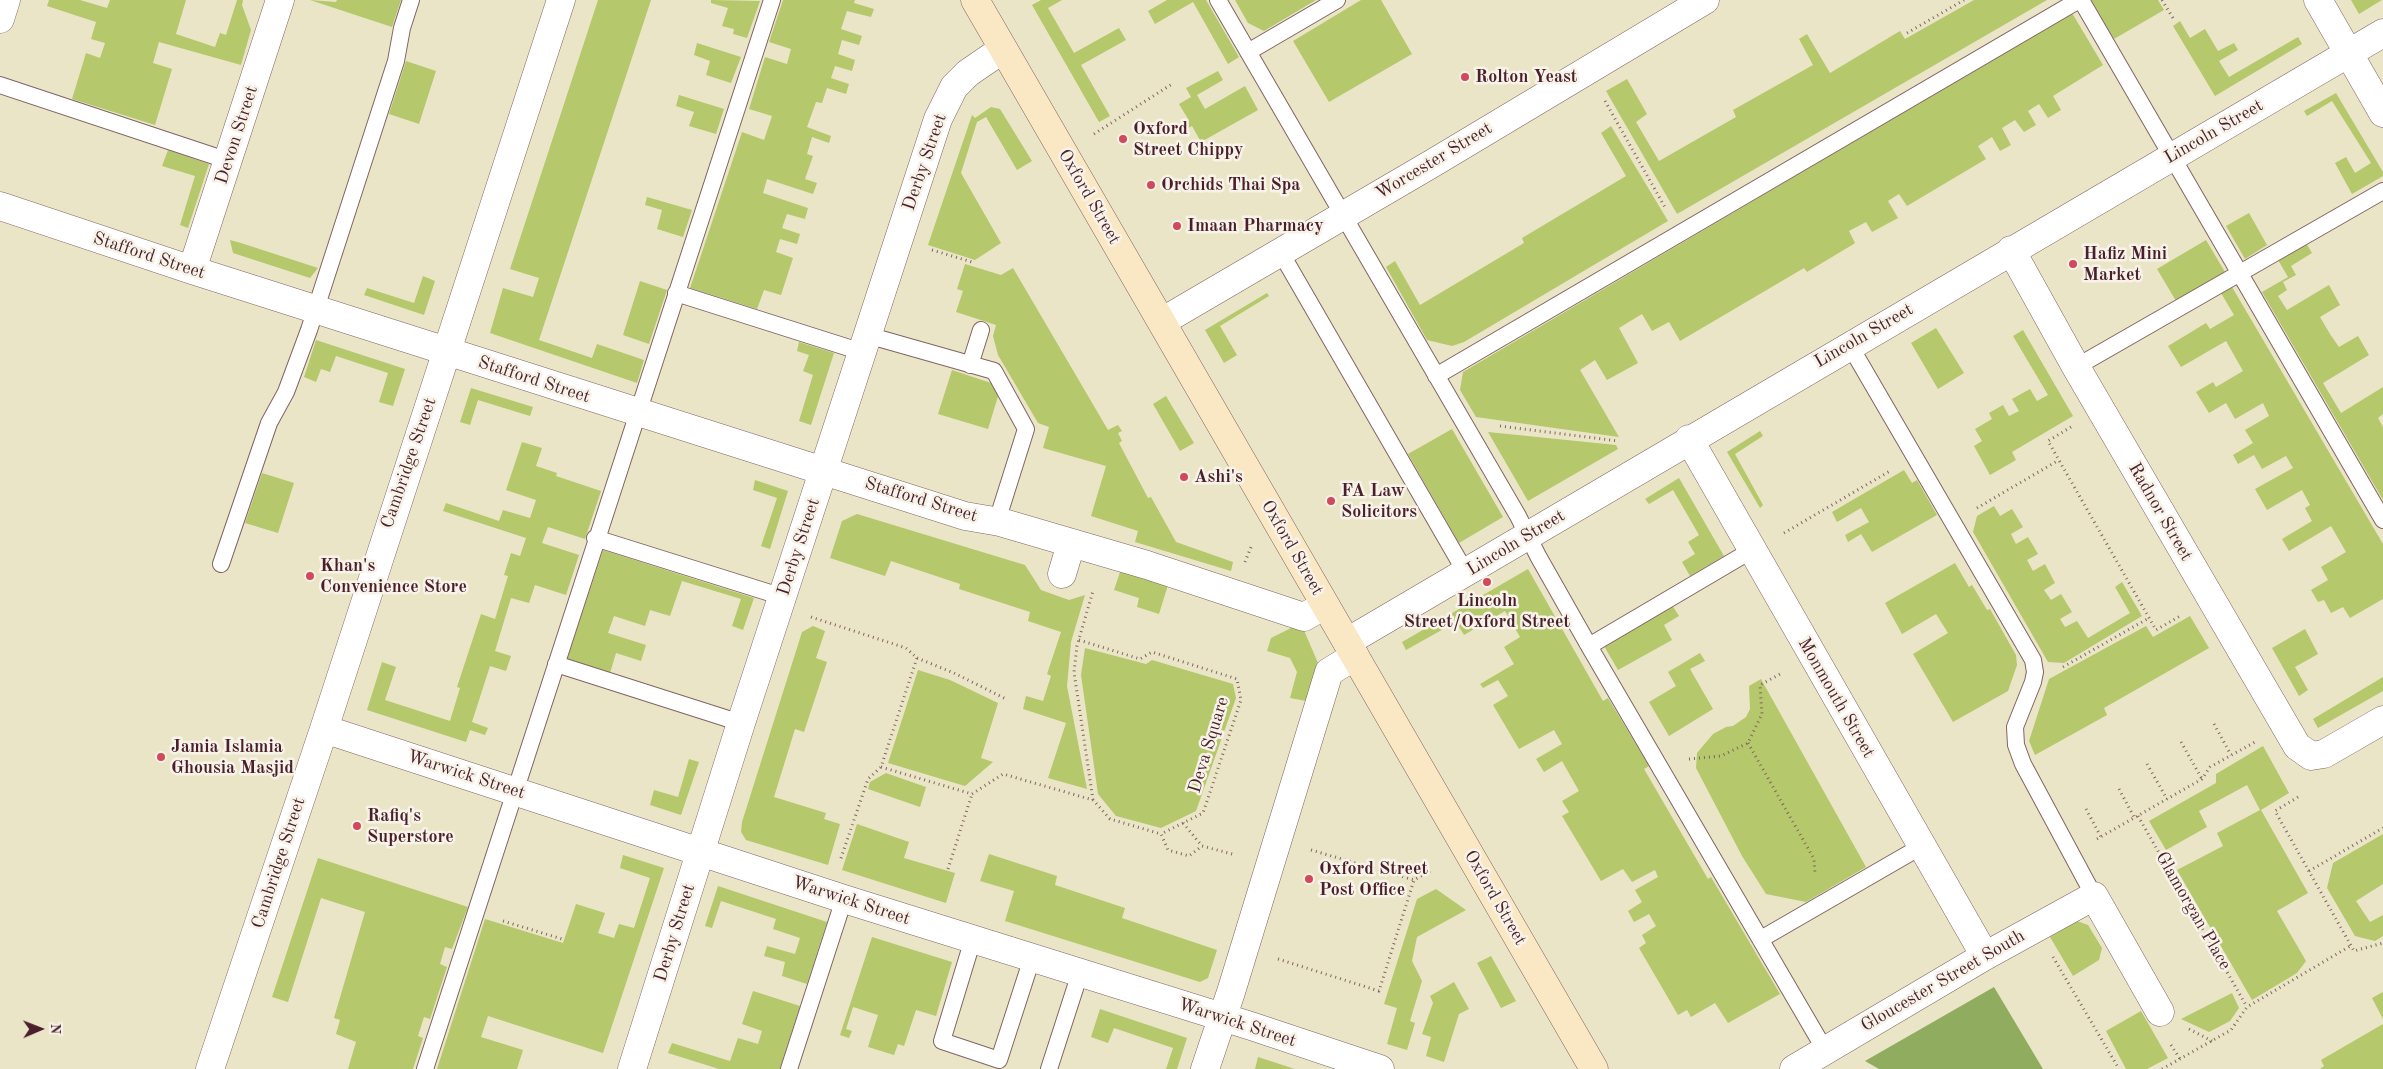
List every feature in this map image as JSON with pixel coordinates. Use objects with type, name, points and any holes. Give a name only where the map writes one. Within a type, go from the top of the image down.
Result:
[{"type":"main road","name":"Oxford Street","points":[[975,0],[1594,1069]]},
{"type":"street","points":[[0,19],[6,0]]},
{"type":"street","name":"Devon Street","points":[[192,270],[280,0]]},
{"type":"street","name":"Cambridge Street","points":[[210,1069],[324,729],[561,0]]},
{"type":"street","name":"Worcester Street","points":[[1162,321],[1281,253],[1705,0]]},
{"type":"street","points":[[2318,0],[2383,113]]},
{"type":"street","name":"Lincoln Street","points":[[1205,1069],[1223,1018],[1329,672],[1351,649],[1466,573],[1689,439],[2383,33]]},
{"type":"street","name":"Derby Street","points":[[632,1069],[741,723],[938,119],[954,88],[968,72],[1003,49]]},
{"type":"street","name":"Stafford Street","points":[[0,206],[315,310],[965,516],[996,521],[1147,565],[1304,617],[1325,605]]},
{"type":"street","name":"Radnor Street","points":[[2010,250],[2297,746],[2311,756],[2324,754],[2383,720]]},
{"type":"street","name":"Monmouth Street","points":[[1689,439],[1985,956]]},
{"type":"street","points":[[1062,574],[1071,544]]},
{"type":"street","name":"Warwick Street","points":[[324,729],[844,899],[1380,1069]]},
{"type":"street","points":[[2094,896],[2160,1012]]},
{"type":"street","name":"Gloucester Street South","points":[[1794,1069],[1985,956],[2094,896]]},
{"type":"lane","points":[[221,564],[269,422],[286,392],[315,310],[396,61],[402,28],[411,0]]},
{"type":"lane","points":[[425,1069],[595,538],[772,0]]},
{"type":"lane","points":[[1218,0],[1462,421],[1589,646],[1825,1050]]},
{"type":"lane","points":[[1248,52],[1337,0]]},
{"type":"lane","points":[[1436,376],[2080,0],[2383,520]]},
{"type":"lane","points":[[0,85],[229,160]]},
{"type":"lane","points":[[2076,367],[2383,191]]},
{"type":"lane","points":[[1281,253],[1466,573]]},
{"type":"lane","points":[[676,293],[864,343],[994,371],[1026,429],[996,521]]},
{"type":"lane","points":[[970,365],[980,330]]},
{"type":"lane","points":[[1849,344],[2033,660],[2033,682],[2015,727],[2016,745],[2023,764],[2094,896]]},
{"type":"lane","points":[[595,538],[783,597]]},
{"type":"lane","points":[[1589,646],[1752,550]]},
{"type":"lane","points":[[556,664],[741,723]]},
{"type":"lane","points":[[1761,939],[1922,846]]},
{"type":"lane","points":[[789,1069],[844,899]]},
{"type":"lane","points":[[973,939],[942,1041],[999,1060],[1032,958]]},
{"type":"lane","points":[[1049,1069],[1080,973]]},
{"type":"path","points":[[1907,33],[1964,0]]},
{"type":"path","points":[[2162,0],[2173,18]]},
{"type":"path","points":[[1087,138],[1172,84]]},
{"type":"path","points":[[1602,96],[1680,233]]},
{"type":"path","points":[[928,249],[972,262]]},
{"type":"path","points":[[1462,421],[1618,442],[1622,447]]},
{"type":"path","points":[[2075,424],[2048,441],[2149,618],[2156,630],[2184,614]]},
{"type":"path","points":[[1779,536],[1915,457]]},
{"type":"path","points":[[1952,522],[2059,460]]},
{"type":"path","points":[[1093,587],[1093,594],[1079,640],[1074,672],[1093,800]]},
{"type":"path","points":[[803,615],[906,648],[917,658],[954,673],[1006,699]]},
{"type":"path","points":[[2034,672],[2065,667],[2149,618]]},
{"type":"path","name":"Deva Square","points":[[1079,640],[1140,658],[1152,652],[1238,679],[1240,700],[1203,813],[1161,834]]},
{"type":"path","points":[[839,865],[868,779],[881,767],[917,658]]},
{"type":"path","points":[[1654,758],[1721,756],[1748,742],[1762,714],[1760,686],[1785,671]]},
{"type":"path","points":[[2214,724],[2232,755]]},
{"type":"path","points":[[2071,853],[2202,779],[2210,767],[2256,741]]},
{"type":"path","points":[[1748,742],[1814,859],[1816,896],[1820,905]]},
{"type":"path","points":[[2181,742],[2202,779]]},
{"type":"path","points":[[2147,764],[2167,799]]},
{"type":"path","points":[[881,767],[972,794]]},
{"type":"path","points":[[948,869],[972,794],[1003,774],[1093,800],[1110,819],[1161,834],[1168,850],[1188,856],[1202,846],[1274,852],[1414,880],[1430,871]]},
{"type":"path","name":"Glamorgan Place","points":[[2119,789],[2247,1007]]},
{"type":"path","points":[[2298,797],[2275,811],[2354,950],[2383,943]]},
{"type":"path","points":[[2086,808],[2101,836]]},
{"type":"path","points":[[1183,823],[1202,846]]},
{"type":"path","points":[[2309,871],[2383,828]]},
{"type":"path","points":[[1276,958],[1379,991],[1414,880]]},
{"type":"path","points":[[475,913],[562,939]]},
{"type":"path","points":[[2162,1069],[2231,1030],[2247,1007],[2352,945]]},
{"type":"path","points":[[2052,954],[2119,1069]]},
{"type":"green space","points":[[49,0],[80,0],[107,8],[110,0],[186,0],[176,34],[215,47],[220,33],[226,35],[237,0],[243,0],[242,5],[251,30],[241,65],[159,42],[153,63],[172,69],[155,125],[72,99],[86,53],[100,58],[105,43],[91,39],[96,22],[47,6]]},
{"type":"green space","points":[[310,0],[336,2],[337,0],[401,0],[392,27]]},
{"type":"green space","points":[[598,0],[651,0],[539,340],[592,358],[597,344],[644,360],[637,383],[490,333],[503,288],[533,297],[539,278],[510,269]]},
{"type":"green space","points":[[711,0],[760,1],[747,38],[733,34],[734,29],[722,26],[728,8],[711,3]]},
{"type":"green space","points":[[783,0],[855,0],[854,3],[874,9],[871,17],[847,11],[841,29],[862,36],[859,45],[842,40],[838,54],[855,60],[852,71],[835,66],[831,78],[849,84],[846,94],[827,88],[822,103],[816,102],[807,127],[831,136],[829,143],[812,137],[807,154],[813,156],[805,179],[817,183],[813,194],[767,179],[763,193],[808,208],[805,219],[787,214],[782,228],[800,234],[797,244],[780,239],[776,252],[793,258],[781,295],[764,290],[757,309],[690,288],[742,132],[764,140],[772,116],[749,109],[765,57],[787,64],[791,49],[769,42]]},
{"type":"green space","points":[[1041,0],[1062,0],[1048,8],[1074,53],[1119,28],[1126,40],[1081,65],[1110,116],[1099,122],[1032,5]]},
{"type":"green space","points":[[1167,0],[1206,0],[1239,57],[1228,64],[1193,2],[1155,24],[1148,11]]},
{"type":"green space","points":[[1235,0],[1316,0],[1264,31],[1248,23]]},
{"type":"green space","points":[[1361,0],[1381,0],[1412,54],[1329,102],[1293,41]]},
{"type":"green space","points":[[1974,0],[2047,0],[1677,214],[1606,91],[1627,79],[1647,114],[1636,122],[1659,161],[1736,117],[1733,110],[1813,65],[1799,39],[1807,34],[1830,73],[1900,31],[1905,39]]},
{"type":"green space","points":[[2091,0],[2158,0],[2164,10],[2114,39]]},
{"type":"green space","points":[[2351,0],[2382,0],[2359,14]]},
{"type":"green space","points":[[2072,13],[2103,65],[2053,96],[2061,110],[2048,118],[2039,104],[2028,111],[2036,125],[2024,132],[2015,120],[2002,128],[2011,145],[2000,151],[1992,137],[1978,146],[1986,159],[1907,206],[1899,194],[1888,201],[1898,218],[1872,232],[1866,222],[1849,231],[1855,243],[1852,245],[1807,272],[1804,268],[1680,341],[1669,322],[1652,331],[1642,314],[1619,328],[1638,363],[1607,380],[1595,360],[1580,370],[1619,437],[1476,417],[1460,390],[1463,372]]},
{"type":"green space","points":[[2180,21],[2190,38],[2205,29],[2218,51],[2234,43],[2238,50],[2219,61],[2229,77],[2298,37],[2302,44],[2215,96],[2173,26]]},
{"type":"green space","points":[[697,43],[741,57],[731,83],[706,75],[710,61],[694,55]]},
{"type":"green space","points":[[406,61],[436,71],[419,124],[389,114]]},
{"type":"green space","points":[[1218,71],[1223,80],[1197,95],[1205,109],[1245,86],[1258,110],[1201,142],[1192,126],[1175,135],[1171,128],[1188,119],[1179,104],[1191,97],[1186,88]]},
{"type":"green space","points":[[2336,93],[2383,172],[2383,176],[2352,194],[2335,163],[2346,157],[2355,173],[2371,163],[2332,101],[2307,116],[2304,111]]},
{"type":"green space","points":[[679,95],[724,109],[716,134],[689,126],[694,112],[676,106]]},
{"type":"green space","points":[[991,107],[1000,109],[1032,161],[1017,170],[986,117],[977,122],[961,173],[1001,243],[975,260],[928,245],[972,115],[975,118]]},
{"type":"green space","points":[[1611,126],[1668,221],[1464,342],[1452,346],[1427,340],[1386,267],[1395,261],[1420,305],[1524,243],[1522,238],[1626,176],[1601,133]]},
{"type":"green space","points":[[168,150],[209,164],[188,228],[180,225],[195,176],[162,166]]},
{"type":"green space","points":[[647,197],[692,210],[683,237],[657,229],[662,210],[645,205]]},
{"type":"green space","points":[[2249,213],[2267,245],[2245,259],[2226,226]]},
{"type":"green space","points":[[230,240],[318,268],[310,278],[233,253]]},
{"type":"green space","points":[[2206,240],[2225,272],[2176,301],[2157,269]]},
{"type":"green space","points":[[2306,243],[2312,253],[2291,266],[2296,275],[2283,282],[2287,290],[2278,296],[2287,310],[2329,285],[2340,305],[2320,317],[2339,347],[2358,336],[2369,355],[2323,383],[2341,413],[2383,387],[2383,414],[2378,418],[2383,427],[2383,500],[2262,292],[2288,277],[2278,260]]},
{"type":"green space","points":[[965,264],[1001,275],[1013,268],[1108,430],[1118,425],[1122,431],[1118,433],[1122,441],[1119,443],[1148,498],[1151,497],[1176,542],[1233,562],[1231,571],[1135,542],[1138,531],[1091,516],[1106,466],[1043,448],[1049,427],[1038,423],[998,355],[993,336],[996,325],[956,312],[963,291],[957,289]]},
{"type":"green space","points":[[423,276],[435,281],[424,315],[364,295],[367,288],[414,303]]},
{"type":"green space","points":[[640,281],[667,290],[649,344],[623,335]]},
{"type":"green space","points":[[2232,287],[2383,544],[2383,599],[2350,618],[2343,607],[2331,613],[2324,600],[2318,602],[2311,590],[2328,580],[2321,567],[2346,552],[2331,526],[2289,551],[2282,539],[2312,521],[2305,508],[2310,505],[2302,490],[2267,510],[2255,489],[2293,468],[2286,456],[2262,469],[2254,455],[2238,464],[2233,455],[2253,443],[2245,430],[2269,416],[2263,403],[2235,419],[2226,403],[2209,413],[2196,392],[2213,382],[2216,387],[2243,371],[2226,341],[2181,367],[2168,346],[2206,323],[2210,329],[2234,315],[2221,293]]},
{"type":"green space","points":[[1267,293],[1269,296],[1220,326],[1237,355],[1224,363],[1205,330]]},
{"type":"green space","points":[[1936,328],[1964,373],[1938,389],[1911,343]]},
{"type":"green space","points":[[2023,330],[2073,416],[2012,452],[2016,460],[1990,475],[1974,446],[1982,441],[1975,429],[1992,419],[1989,413],[2003,405],[2009,416],[2019,411],[2012,399],[2030,389],[2037,401],[2048,395],[2013,336]]},
{"type":"green space","points":[[316,340],[405,369],[393,406],[379,402],[388,373],[336,356],[330,372],[321,369],[316,382],[304,377]]},
{"type":"green space","points":[[799,342],[834,353],[811,425],[799,421],[813,375],[803,371],[809,355],[797,351]]},
{"type":"green space","points":[[952,370],[991,383],[999,393],[988,429],[938,414]]},
{"type":"green space","points":[[471,388],[533,407],[530,416],[478,400],[470,425],[460,422]]},
{"type":"green space","points":[[1166,396],[1194,443],[1180,451],[1153,404]]},
{"type":"green space","points":[[1452,429],[1503,517],[1459,543],[1408,454]]},
{"type":"green space","points":[[1760,431],[1763,436],[1735,454],[1763,505],[1760,508],[1727,452]]},
{"type":"green space","points":[[1488,432],[1616,445],[1618,449],[1528,501]]},
{"type":"green space","points":[[522,442],[542,448],[536,466],[557,473],[556,476],[601,491],[585,539],[548,527],[542,543],[579,555],[566,595],[535,585],[529,603],[511,598],[495,651],[511,656],[506,671],[490,666],[472,722],[488,728],[485,735],[470,730],[466,742],[367,710],[382,662],[396,667],[385,700],[450,721],[460,688],[457,687],[481,614],[495,619],[508,576],[504,575],[511,553],[520,556],[526,538],[443,511],[446,503],[499,521],[503,510],[530,518],[536,500],[506,490]]},
{"type":"green space","points":[[1904,470],[1912,483],[1917,480],[1937,515],[1872,552],[1861,534],[1848,542],[1845,535],[1869,522],[1861,508],[1837,522],[1832,512]]},
{"type":"green space","points":[[262,473],[294,483],[278,533],[245,523]]},
{"type":"green space","points":[[1679,478],[1724,556],[1690,576],[1682,562],[1695,554],[1688,542],[1699,535],[1673,490],[1649,504],[1645,499]]},
{"type":"green space","points":[[755,480],[788,491],[770,549],[761,546],[777,498],[753,490]]},
{"type":"green space","points":[[1994,506],[2000,516],[2012,509],[2023,527],[2011,534],[2016,544],[2028,537],[2038,554],[2027,560],[2033,571],[2045,564],[2055,583],[2044,590],[2051,600],[2061,594],[2072,612],[2060,619],[2065,627],[2077,621],[2088,638],[2130,613],[2115,587],[2122,582],[2142,616],[2064,663],[2048,662],[1973,532],[1977,516]]},
{"type":"green space","points":[[857,514],[1025,565],[1041,590],[1069,600],[1085,595],[1071,642],[1067,686],[1087,789],[1048,778],[1066,723],[1023,709],[1026,696],[1043,701],[1051,676],[1047,674],[1061,632],[1028,621],[1030,612],[959,589],[960,584],[891,561],[885,576],[830,558],[842,521]]},
{"type":"green space","points":[[603,550],[754,598],[743,630],[732,626],[741,599],[682,581],[670,616],[650,610],[645,626],[614,616],[608,633],[646,645],[641,661],[616,653],[610,673],[567,659]]},
{"type":"green space","points":[[1955,563],[1969,587],[1972,585],[1987,610],[1990,609],[2016,655],[2017,665],[2008,691],[1953,722],[1913,654],[1948,633],[1936,614],[1902,634],[1885,603]]},
{"type":"green space","points":[[1121,569],[1168,585],[1159,614],[1137,607],[1139,598],[1114,590]]},
{"type":"green space","points":[[1528,569],[1603,701],[1608,698],[1649,766],[1644,769],[1708,879],[1711,877],[1780,994],[1728,1023],[1715,1003],[1691,1017],[1687,1010],[1678,1015],[1639,948],[1646,943],[1642,935],[1656,926],[1649,914],[1634,922],[1628,911],[1642,902],[1635,890],[1658,877],[1655,870],[1632,882],[1623,869],[1601,881],[1562,816],[1569,812],[1562,801],[1579,791],[1562,761],[1544,772],[1536,759],[1562,744],[1554,730],[1519,749],[1493,705],[1508,696],[1498,680],[1483,688],[1480,684],[1514,664],[1504,647],[1520,637],[1505,611],[1464,635],[1456,622],[1406,650],[1402,642]]},
{"type":"green space","points":[[1672,605],[1679,616],[1664,625],[1672,640],[1618,670],[1604,646]]},
{"type":"green space","points":[[2190,616],[2209,648],[2104,708],[2107,715],[2035,755],[2029,741],[2049,679],[2146,626],[2153,637]]},
{"type":"green space","points":[[813,626],[825,631],[816,658],[827,662],[804,732],[795,729],[774,797],[826,813],[824,819],[840,824],[828,865],[746,840],[741,832],[742,822],[802,632]]},
{"type":"green space","points":[[1295,626],[1303,628],[1318,663],[1306,701],[1290,698],[1297,672],[1290,658],[1267,651],[1271,638]]},
{"type":"green space","points":[[2305,629],[2318,654],[2295,667],[2308,690],[2299,696],[2272,648]]},
{"type":"green space","points":[[1085,648],[1146,664],[1152,660],[1233,684],[1236,698],[1196,811],[1161,828],[1116,816],[1098,794],[1081,675]]},
{"type":"green space","points":[[1700,653],[1705,661],[1690,669],[1713,709],[1669,736],[1649,702],[1676,686],[1668,672]]},
{"type":"green space","points":[[918,670],[950,680],[998,703],[981,758],[993,762],[965,786],[888,763]]},
{"type":"green space","points":[[2383,677],[2383,691],[2318,728],[2313,719]]},
{"type":"green space","points":[[1761,679],[1866,867],[1806,902],[1766,894],[1742,856],[1696,768],[1697,753],[1713,734],[1726,727],[1733,726],[1746,717],[1750,709],[1749,686]]},
{"type":"green space","points":[[2263,746],[2289,793],[2261,810],[2308,893],[2277,911],[2306,961],[2297,973],[2252,1000],[2177,870],[2223,846],[2217,833],[2260,810],[2247,785],[2199,811],[2207,827],[2166,850],[2149,821],[2216,783],[2216,774]]},
{"type":"green space","points":[[689,759],[699,762],[681,815],[650,805],[654,790],[678,797]]},
{"type":"green space","points":[[886,773],[926,787],[920,807],[868,789],[870,782]]},
{"type":"green space","points":[[857,824],[909,842],[904,858],[955,873],[946,903],[842,870]]},
{"type":"green space","points":[[2383,834],[2383,884],[2356,901],[2370,922],[2383,915],[2383,936],[2375,941],[2355,936],[2327,888],[2333,863]]},
{"type":"green space","points":[[989,854],[1057,876],[1055,885],[1125,908],[1122,918],[1217,950],[1208,978],[1200,982],[1005,921],[1014,891],[980,881]]},
{"type":"green space","points":[[623,855],[664,868],[603,1053],[488,1016],[481,1037],[523,1050],[517,1069],[437,1069],[485,919],[563,943],[576,904],[605,913],[598,933],[614,938],[619,924],[634,928],[650,878],[620,868]]},
{"type":"green space","points":[[318,858],[468,907],[452,949],[445,947],[440,964],[447,967],[430,1019],[424,1017],[418,1036],[423,1038],[413,1069],[348,1069],[356,1042],[336,1034],[340,1020],[334,1018],[365,912],[321,898],[288,1002],[272,997]]},
{"type":"green space","points":[[718,886],[827,922],[807,984],[782,976],[785,962],[764,956],[767,946],[795,954],[800,938],[773,929],[776,919],[721,901],[712,928],[705,926]]},
{"type":"green space","points":[[1436,889],[1466,910],[1417,937],[1412,961],[1422,981],[1410,1021],[1415,1023],[1407,1050],[1387,1044],[1397,1008],[1384,1004],[1417,899]]},
{"type":"green space","points":[[2077,921],[2088,925],[2102,948],[2099,960],[2073,976],[2050,937]]},
{"type":"green space","points":[[872,937],[952,962],[936,1016],[916,1010],[904,1046],[898,1044],[894,1055],[868,1047],[878,1015],[853,1007],[846,1029],[852,1031],[849,1038],[840,1035]]},
{"type":"green space","points":[[1491,956],[1516,1001],[1501,1008],[1477,963]]},
{"type":"green space","points":[[1454,982],[1469,1009],[1459,1014],[1444,1062],[1426,1056],[1431,1037],[1422,1034],[1433,1003],[1430,996]]},
{"type":"green space","points":[[1994,987],[2043,1069],[1879,1069],[1865,1061]]},
{"type":"green space","points":[[753,991],[800,1006],[780,1069],[719,1069],[668,1053],[672,1043],[730,1061],[738,1038],[758,1044],[762,1031],[742,1024]]},
{"type":"green space","points":[[2383,992],[2383,1019],[2372,998]]},
{"type":"green space","points":[[2232,993],[2239,1008],[2230,1021],[2209,1032],[2181,1019]]},
{"type":"green space","points":[[1100,1009],[1187,1038],[1177,1069],[1166,1069],[1173,1048],[1114,1028],[1108,1043],[1091,1037]]},
{"type":"green space","points":[[2141,1011],[2168,1058],[2147,1069],[2126,1069],[2106,1031]]},
{"type":"green space","points":[[2383,1024],[2383,1069],[2320,1069],[2324,1066],[2321,1060]]},
{"type":"green space","points":[[1258,1057],[1295,1069],[1255,1069]]},
{"type":"place","name":"Rolton Yeast","points":[[1465,77]]},
{"type":"place","name":"Oxford Street Chippy","points":[[1123,139]]},
{"type":"place","name":"Orchids Thai Spa","points":[[1151,185]]},
{"type":"place","name":"Imaan Pharmacy","points":[[1177,226]]},
{"type":"place","name":"Hafiz Mini Market","points":[[2073,264]]},
{"type":"place","name":"Ashi's","points":[[1184,477]]},
{"type":"place","name":"FA Law Solicitors","points":[[1331,501]]},
{"type":"place","name":"Khan's Convenience Store","points":[[310,576]]},
{"type":"place","name":"Lincoln Street/Oxford Street","points":[[1487,582]]},
{"type":"place","name":"Jamia Islamia Ghousia Masjid","points":[[161,757]]},
{"type":"place","name":"Rafiq's Superstore","points":[[357,826]]},
{"type":"place","name":"Oxford Street Post Office","points":[[1309,879]]}]
